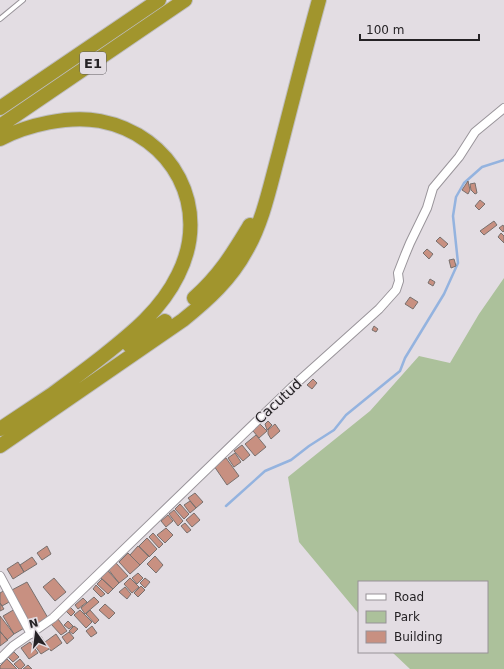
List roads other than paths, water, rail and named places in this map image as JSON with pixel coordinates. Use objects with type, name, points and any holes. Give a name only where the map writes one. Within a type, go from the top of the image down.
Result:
[{"type":"highway","name":"E1","points":[[0,108],[159,0]]},
{"type":"highway","name":"E1","points":[[0,126],[185,0]]},
{"type":"highway","points":[[0,446],[193,312],[220,288],[230,276],[246,251],[257,229],[268,195],[319,0]]},
{"type":"highway","points":[[0,139],[30,128],[70,120],[99,121],[121,127],[147,141],[162,154],[181,181],[187,197],[190,226],[186,256],[178,276],[162,301],[147,319],[128,336],[47,398]]},
{"type":"highway","points":[[0,429],[167,319],[183,308],[205,289],[231,256],[268,195]]},
{"type":"street","name":"Cacutud","points":[[0,659],[13,646],[53,618],[291,388],[379,309],[396,290],[399,281],[398,273],[410,243],[427,208],[433,188],[459,157],[475,132],[504,108]]},
{"type":"street","points":[[0,576],[31,634]]},
{"type":"lane","points":[[0,19],[23,0]]},
{"type":"waterway","points":[[226,506],[265,471],[291,460],[334,430],[346,415],[400,371],[405,358],[444,294],[458,263],[453,216],[456,197],[464,183],[482,167],[504,160]]}]
